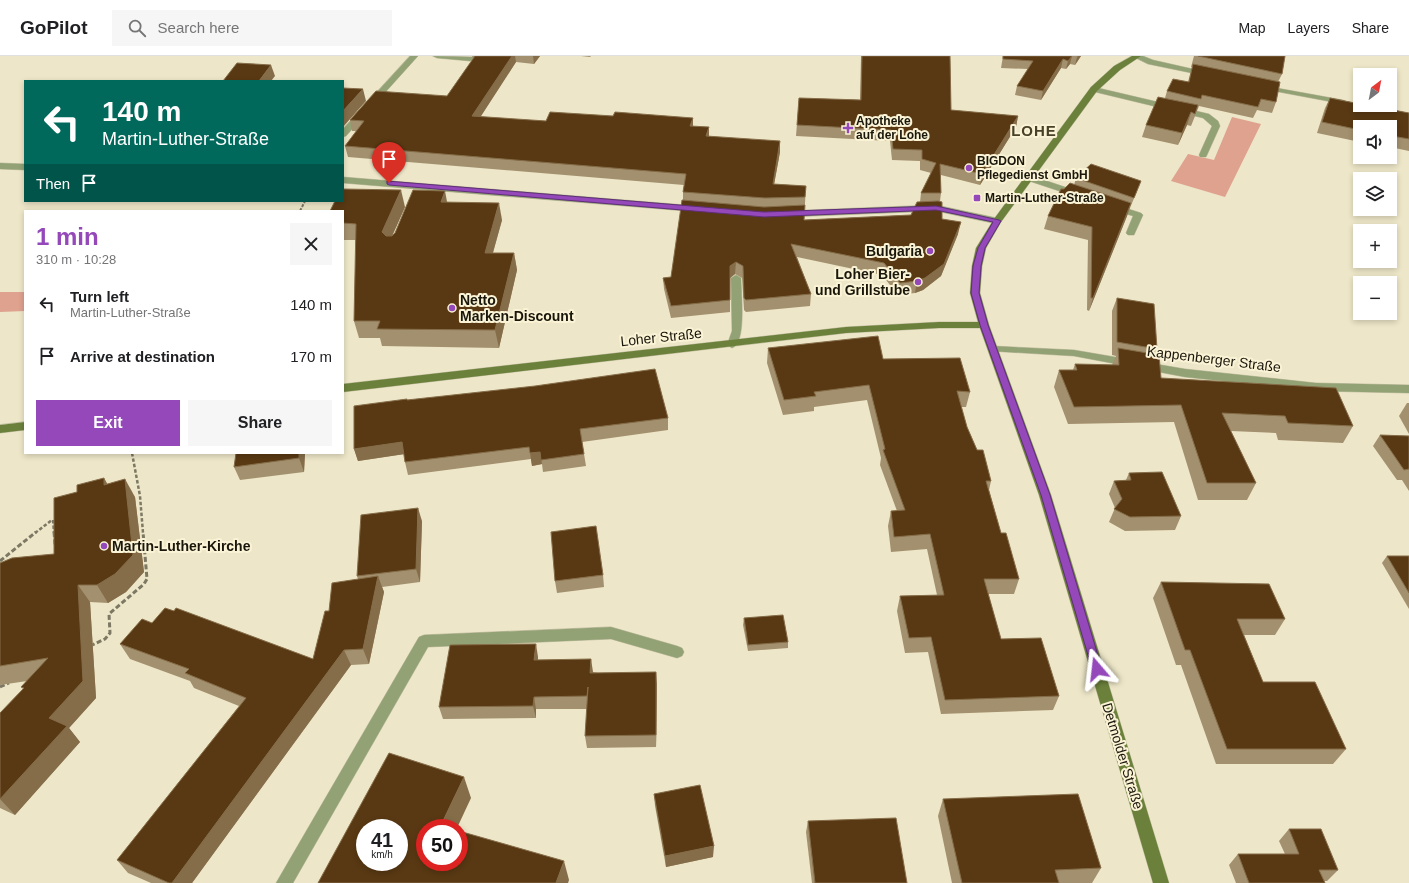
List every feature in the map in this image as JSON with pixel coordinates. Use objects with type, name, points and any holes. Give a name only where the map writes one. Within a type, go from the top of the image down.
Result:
[{"type":"main road","name":"Detmolder Straße","points":[[1137,56],[1118,68],[1094,89],[997,221],[982,248],[977,266],[975,293],[984,325],[1045,495],[1161,883]]},
{"type":"main road","name":"Loher Straße","points":[[344,388],[846,330],[939,325],[984,325]]},
{"type":"main road","points":[[0,429],[24,426]]},
{"type":"street","points":[[344,133],[414,56]]},
{"type":"street","points":[[437,56],[470,59]]},
{"type":"street","points":[[1137,56],[1151,62],[1218,77]]},
{"type":"street","points":[[1254,85],[1292,94],[1353,104]]},
{"type":"street","points":[[1094,89],[1194,113],[1212,120],[1216,126],[1203,155]]},
{"type":"street","points":[[0,166],[24,167]]},
{"type":"street","points":[[1029,178],[1088,198]]},
{"type":"street","points":[[344,180],[419,189],[710,210]]},
{"type":"street","points":[[1102,203],[1138,215],[1131,233]]},
{"type":"street","points":[[779,214],[936,208],[997,221]]},
{"type":"street","points":[[732,344],[737,331],[736,278]]},
{"type":"street","name":"Kappenberger Straße","points":[[993,349],[1074,354],[1185,373],[1309,386],[1409,389]]},
{"type":"street","points":[[284,883],[424,641],[611,633],[677,652]]},
{"type":"path","points":[[84,648],[105,639],[110,633],[109,614],[144,584],[147,579],[140,496],[132,454]]},
{"type":"path","points":[[0,561],[53,520],[55,550]]},
{"type":"path","points":[[0,687],[14,680]]},
{"type":"shaded area","points":[[1232,117],[1261,124],[1225,197],[1171,181],[1188,154],[1214,160]]},
{"type":"shaded area","points":[[0,292],[24,292],[24,311],[0,312]]},
{"type":"building","points":[[475,56],[512,56],[472,116],[546,121],[550,112],[613,116],[615,112],[693,118],[690,126],[709,127],[706,136],[780,141],[773,184],[806,186],[805,197],[765,198],[683,192],[686,174],[345,146],[364,121],[350,120],[376,91],[447,96]]},
{"type":"building","points":[[862,56],[950,56],[951,110],[1018,116],[982,174],[940,164],[941,193],[921,193],[936,163],[922,159],[922,150],[893,149],[891,130],[797,125],[799,98],[861,100]]},
{"type":"building","points":[[1003,56],[1072,56],[1068,61],[1063,59],[1043,91],[1017,86],[1033,61],[1003,59]]},
{"type":"building","points":[[1198,56],[1285,56],[1282,74]]},
{"type":"building","points":[[237,63],[271,65],[260,80],[224,80]]},
{"type":"building","points":[[1193,64],[1280,82],[1276,102],[1261,99],[1258,107],[1202,95],[1201,99],[1167,91],[1173,79],[1189,82]]},
{"type":"building","points":[[344,88],[363,89],[344,110]]},
{"type":"building","points":[[1158,97],[1198,105],[1195,114],[1191,112],[1182,133],[1146,125]]},
{"type":"building","points":[[1330,98],[1353,103],[1353,112],[1397,112],[1397,111],[1409,113],[1409,139],[1397,137],[1397,120],[1353,120],[1353,129],[1322,122]]},
{"type":"building","points":[[1091,164],[1141,181],[1134,198],[1076,178]]},
{"type":"building","points":[[1070,183],[1131,203],[1093,298],[1091,298],[1092,227],[1048,216],[1061,189],[1064,189]]},
{"type":"building","points":[[344,189],[401,190],[382,232],[386,236],[392,236],[395,233],[413,190],[445,191],[441,202],[499,203],[485,253],[514,253],[495,330],[377,329],[380,321],[354,321],[356,224],[344,223],[344,210],[330,210],[334,202],[344,202]]},
{"type":"building","points":[[682,200],[764,207],[805,205],[804,220],[911,215],[917,202],[938,201],[942,202],[942,219],[961,222],[944,264],[925,278],[917,281],[900,283],[884,263],[791,244],[811,294],[746,300],[744,298],[743,266],[736,262],[730,266],[730,300],[671,306],[663,278],[671,277]]},
{"type":"building","points":[[1117,298],[1154,304],[1157,349],[1117,342]]},
{"type":"building","points":[[878,336],[883,359],[960,358],[970,392],[957,391],[967,427],[977,450],[983,450],[991,481],[986,481],[1001,533],[1006,533],[1019,579],[984,579],[1001,639],[1041,638],[1059,696],[945,700],[931,637],[909,638],[900,596],[944,595],[930,534],[894,537],[891,511],[905,510],[883,450],[885,449],[869,385],[814,392],[816,396],[784,400],[768,348]]},
{"type":"building","points":[[1118,348],[1159,355],[1161,378],[1336,388],[1353,426],[1288,423],[1285,416],[1222,413],[1256,483],[1207,483],[1181,405],[1074,407],[1059,370],[1077,370],[1075,364],[1119,365]]},
{"type":"building","points":[[655,369],[668,418],[580,429],[584,454],[541,460],[540,452],[530,453],[529,447],[405,462],[402,442],[354,449],[354,406],[535,386]]},
{"type":"building","points":[[1380,435],[1409,436],[1409,469],[1404,470]]},
{"type":"building","points":[[236,454],[299,454],[299,458],[234,467]]},
{"type":"building","points":[[1162,472],[1181,516],[1130,517],[1114,509],[1122,499],[1114,481],[1131,480],[1129,473]]},
{"type":"building","points":[[104,478],[104,485],[125,479],[133,555],[115,574],[97,585],[78,585],[83,681],[49,718],[67,726],[0,799],[0,713],[24,688],[21,687],[48,658],[0,666],[0,563],[12,558],[54,554],[54,498],[77,492],[77,485]]},
{"type":"building","points":[[418,508],[416,569],[357,576],[361,515]]},
{"type":"building","points":[[596,526],[603,575],[555,581],[551,532]]},
{"type":"building","points":[[1387,556],[1409,556],[1409,593]]},
{"type":"building","points":[[378,576],[363,649],[344,650],[172,883],[117,860],[246,698],[185,673],[189,669],[120,644],[142,619],[152,623],[165,608],[174,611],[176,608],[313,659],[325,611],[329,611],[332,583]]},
{"type":"building","points":[[1161,582],[1269,584],[1285,619],[1237,619],[1263,682],[1315,682],[1346,749],[1227,749],[1190,650],[1185,650]]},
{"type":"building","points":[[783,615],[788,642],[748,645],[744,618]]},
{"type":"building","points":[[536,644],[534,660],[591,659],[590,673],[656,672],[656,735],[585,736],[588,687],[587,696],[534,697],[533,706],[439,707],[450,645]]},
{"type":"building","points":[[389,753],[464,777],[444,819],[416,819],[416,871],[468,871],[468,834],[564,861],[556,883],[318,883]]},
{"type":"building","points":[[700,785],[714,846],[665,856],[654,794]]},
{"type":"building","points":[[1078,794],[1101,868],[1055,870],[1059,883],[962,883],[943,799]]},
{"type":"building","points":[[896,818],[907,883],[815,883],[808,821]]},
{"type":"building","points":[[1289,829],[1321,829],[1338,870],[1319,870],[1325,883],[1249,883],[1238,854],[1299,854]]},
{"type":"place","name":"Apotheke auf der Lohe","points":[[848,128]]},
{"type":"place","name":"BIGDON Pflegedienst GmbH","points":[[969,168]]},
{"type":"place","name":"Martin-Luther-Straße","points":[[977,198]]},
{"type":"place","name":"Bulgaria","points":[[930,251]]},
{"type":"place","name":"Loher Bier- und Grillstube","points":[[918,282]]},
{"type":"place","name":"Netto Marken-Discount","points":[[452,308]]},
{"type":"place","name":"Martin-Luther-Kirche","points":[[104,546]]},
{"type":"district","name":"LOHE","points":[[1034,130]]},
{"type":"route","points":[[389,183],[764,214],[818,214],[936,208],[997,221],[982,248],[977,266],[975,293],[984,325],[1045,495],[1097,669]]}]
